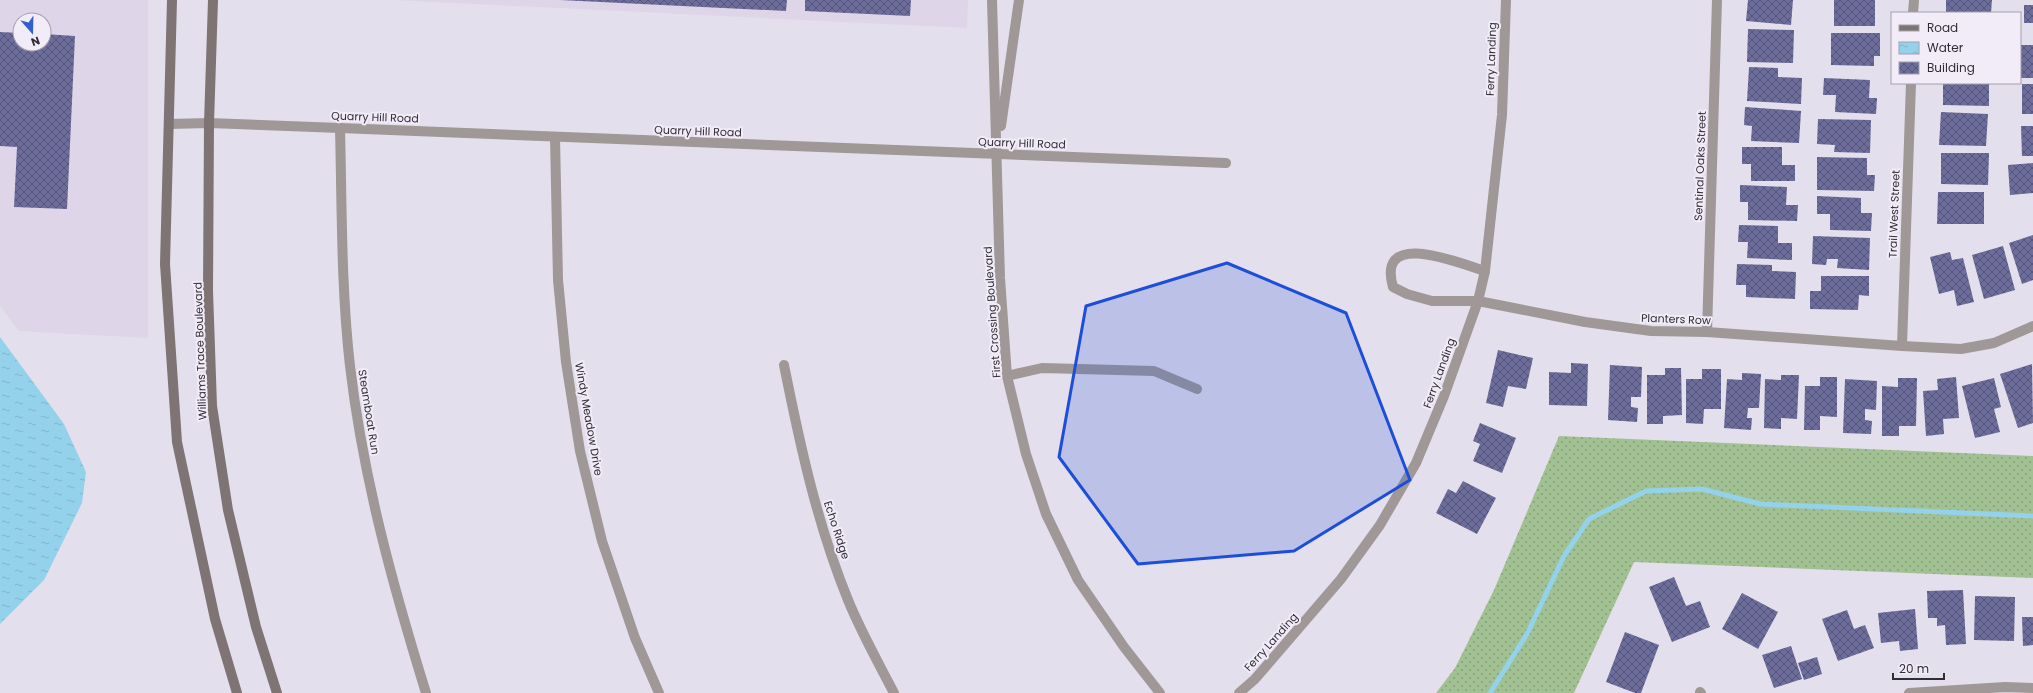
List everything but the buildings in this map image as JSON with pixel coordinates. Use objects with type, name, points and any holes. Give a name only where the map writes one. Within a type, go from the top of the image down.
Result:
[{"type":"main road","points":[[172,0],[165,264],[177,442],[215,619],[237,693]]},
{"type":"main road","name":"Williams Trace Boulevard","points":[[213,0],[209,123],[208,291],[212,406],[228,510],[256,627],[278,693]]},
{"type":"street","name":"First Crossing Boulevard","points":[[992,0],[1000,278],[1007,376],[1026,454],[1046,514],[1078,580],[1124,647],[1160,693]]},
{"type":"street","name":"First Crossing Boulevard","points":[[997,154],[1019,0]]},
{"type":"street","name":"Ferry Landing","points":[[1239,693],[1265,668],[1341,579],[1380,525],[1416,463],[1444,396],[1478,301],[1485,271],[1502,115],[1506,0]]},
{"type":"street","name":"Sentinal Oaks Street","points":[[1707,332],[1717,0]]},
{"type":"street","points":[[1913,12],[1914,0]]},
{"type":"street","name":"Trail West Street","points":[[1902,346],[1911,84]]},
{"type":"street","name":"Quarry Hill Road","points":[[169,124],[209,123],[1226,163]]},
{"type":"street","name":"Steamboat Run","points":[[340,128],[343,282],[353,382],[365,463],[382,538],[405,624],[426,693]]},
{"type":"street","name":"Windy Meadow Drive","points":[[555,137],[558,280],[566,362],[580,451],[602,541],[635,638],[659,693]]},
{"type":"street","name":"Planters Row","points":[[1485,271],[1428,254],[1413,253],[1398,257],[1392,264],[1390,276],[1394,287],[1407,294],[1432,301],[1478,301],[1585,322],[1651,331],[1707,332],[1902,346],[1961,348],[1994,343],[2033,326]]},
{"type":"street","name":"Echo Ridge","points":[[784,365],[798,434],[820,521],[848,601],[894,693]]},
{"type":"street","points":[[1007,376],[1042,368],[1154,371],[1197,390]]},
{"type":"street","points":[[1909,693],[2033,688]]},
{"type":"highlighted area","points":[[1227,263],[1346,313],[1410,480],[1294,551],[1138,564],[1059,457],[1086,306]]},
{"type":"shaded area","points":[[0,0],[148,0],[148,338],[19,331],[0,306]]},
{"type":"shaded area","points":[[395,0],[968,0],[967,28]]},
{"type":"green space","points":[[1559,436],[2033,456],[2033,578],[1634,562],[1574,693],[1436,693],[1455,668],[1494,590]]},
{"type":"water","points":[[0,337],[64,424],[86,472],[82,503],[44,580],[0,624]]},
{"type":"waterway","points":[[1490,693],[1527,634],[1564,556],[1589,519],[1646,491],[1702,489],[1760,504],[2033,516]]}]
